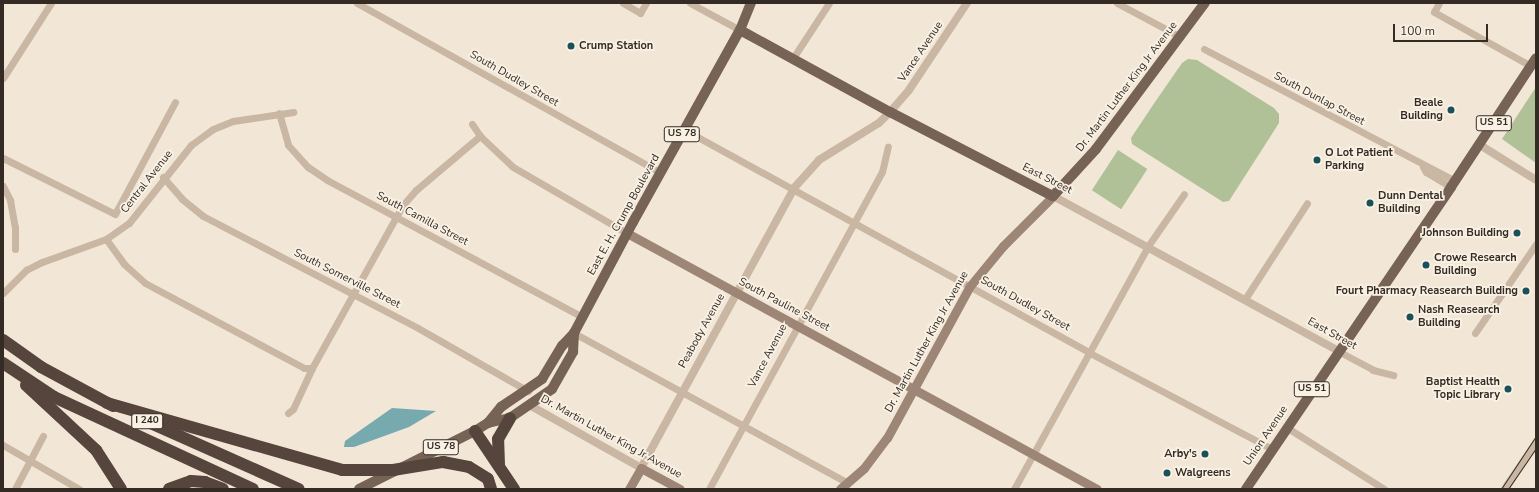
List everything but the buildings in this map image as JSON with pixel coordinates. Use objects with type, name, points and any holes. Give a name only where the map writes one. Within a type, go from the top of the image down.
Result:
[{"type":"highway","name":"I 240","points":[[3,340],[41,367],[107,403],[299,489]]},
{"type":"highway","name":"I 240","points":[[3,363],[54,397],[253,489]]},
{"type":"highway","points":[[18,374],[30,391],[96,450],[121,489]]},
{"type":"highway","points":[[107,403],[342,470],[393,470],[443,462],[469,467],[488,479],[491,489]]},
{"type":"highway","points":[[499,468],[498,439],[510,418]]},
{"type":"highway","points":[[475,431],[514,489]]},
{"type":"highway","points":[[169,489],[191,481],[205,482],[223,489]]},
{"type":"main road","name":"East E. H. Crump Boulevard","points":[[488,422],[501,407],[528,391],[542,379],[562,346],[574,333],[660,172],[740,30],[751,3]]},
{"type":"main road","name":"Dr. Martin Luther King Jr Avenue","points":[[840,489],[872,460],[887,438],[970,286],[1003,246],[1053,196],[1096,149],[1205,3]]},
{"type":"main road","name":"East Street","points":[[740,30],[890,112],[1053,196]]},
{"type":"main road","name":"Union Avenue","points":[[1246,489],[1286,427],[1480,145],[1534,62]]},
{"type":"main road","name":"South Pauline Street","points":[[627,233],[1098,489]]},
{"type":"main road","name":"East E. H. Crump Boulevard","points":[[488,422],[510,418],[531,406],[552,389],[573,352],[574,333]]},
{"type":"main road","name":"US 78","points":[[359,489],[393,470],[475,431],[488,422]]},
{"type":"main road","name":"Dr. Martin Luther King Jr Avenue","points":[[641,468],[680,489]]},
{"type":"main road","name":"Peabody Avenue","points":[[629,489],[641,468]]},
{"type":"street","points":[[3,78],[51,3]]},
{"type":"street","name":"South Dudley Street","points":[[357,3],[660,172]]},
{"type":"street","points":[[623,3],[640,13],[646,3]]},
{"type":"street","name":"East Street","points":[[690,3],[740,30]]},
{"type":"street","points":[[793,58],[829,3]]},
{"type":"street","name":"Vance Avenue","points":[[890,112],[909,90],[967,3]]},
{"type":"street","points":[[1117,3],[1180,37]]},
{"type":"street","points":[[1439,3],[1434,12],[1534,62]]},
{"type":"street","name":"South Dunlap Street","points":[[1204,50],[1423,166],[1426,172],[1453,184]]},
{"type":"street","points":[[3,158],[116,214],[175,102]]},
{"type":"street","name":"Central Avenue","points":[[3,294],[9,285],[32,268],[106,239],[129,223],[163,177],[191,145],[212,129],[233,121],[293,112]]},
{"type":"street","name":"Peabody Avenue","points":[[641,468],[794,188],[819,160],[879,123],[890,112]]},
{"type":"street","name":"South Camilla Street","points":[[279,113],[288,144],[308,167],[394,217],[582,318]]},
{"type":"street","name":"South Pauline Street","points":[[472,124],[480,136],[513,167],[627,233]]},
{"type":"street","name":"South Dudley Street","points":[[685,130],[854,221],[1088,352],[1272,449]]},
{"type":"street","points":[[288,413],[293,409],[312,368],[394,217],[416,190],[480,136]]},
{"type":"street","points":[[1480,145],[1536,180]]},
{"type":"street","name":"Vance Avenue","points":[[709,489],[796,326],[885,165],[888,147]]},
{"type":"street","name":"South Somerville Street","points":[[163,177],[182,200],[203,216],[418,328],[528,391]]},
{"type":"street","points":[[3,186],[10,200],[15,227],[14,249]]},
{"type":"street","points":[[1014,489],[1088,352],[1148,246],[1184,194]]},
{"type":"street","name":"East Street","points":[[1053,196],[1148,246],[1373,370],[1393,375]]},
{"type":"street","points":[[1245,299],[1307,203]]},
{"type":"street","points":[[106,239],[124,264],[145,283],[304,368],[312,368]]},
{"type":"street","points":[[1475,333],[1536,244]]},
{"type":"street","points":[[574,333],[848,483]]},
{"type":"street","name":"Dr. Martin Luther King Jr Avenue","points":[[531,406],[641,468]]},
{"type":"street","points":[[1286,427],[1380,488]]},
{"type":"street","points":[[15,489],[43,436]]},
{"type":"street","points":[[1505,489],[1536,443]]},
{"type":"street","points":[[3,445],[79,489]]},
{"type":"green space","points":[[1188,59],[1197,60],[1274,108],[1279,114],[1279,123],[1229,201],[1223,202],[1132,144],[1131,138],[1182,63]]},
{"type":"green space","points":[[1536,87],[1536,163],[1502,139]]},
{"type":"green space","points":[[1118,150],[1147,169],[1121,209],[1092,190]]},
{"type":"water","points":[[392,408],[436,411],[409,427],[354,447],[344,447],[345,441]]},
{"type":"tram line","points":[[1501,489],[1536,436]]},
{"type":"tram line","points":[[1508,489],[1536,448]]},
{"type":"place","name":"Crump Station","points":[[571,46]]},
{"type":"place","name":"Beale Building","points":[[1451,110]]},
{"type":"place","name":"O Lot Patient Parking","points":[[1317,160]]},
{"type":"place","name":"Dunn Dental Building","points":[[1370,203]]},
{"type":"place","name":"Johnson Building","points":[[1517,233]]},
{"type":"place","name":"Crowe Research Building","points":[[1426,265]]},
{"type":"place","name":"Fourt Pharmacy Reasearch Building","points":[[1526,291]]},
{"type":"place","name":"Nash Reasearch Building","points":[[1410,317]]},
{"type":"place","name":"Baptist Health Topic Library","points":[[1508,389]]},
{"type":"place","name":"Arby's","points":[[1205,454]]},
{"type":"place","name":"Walgreens","points":[[1167,473]]}]
